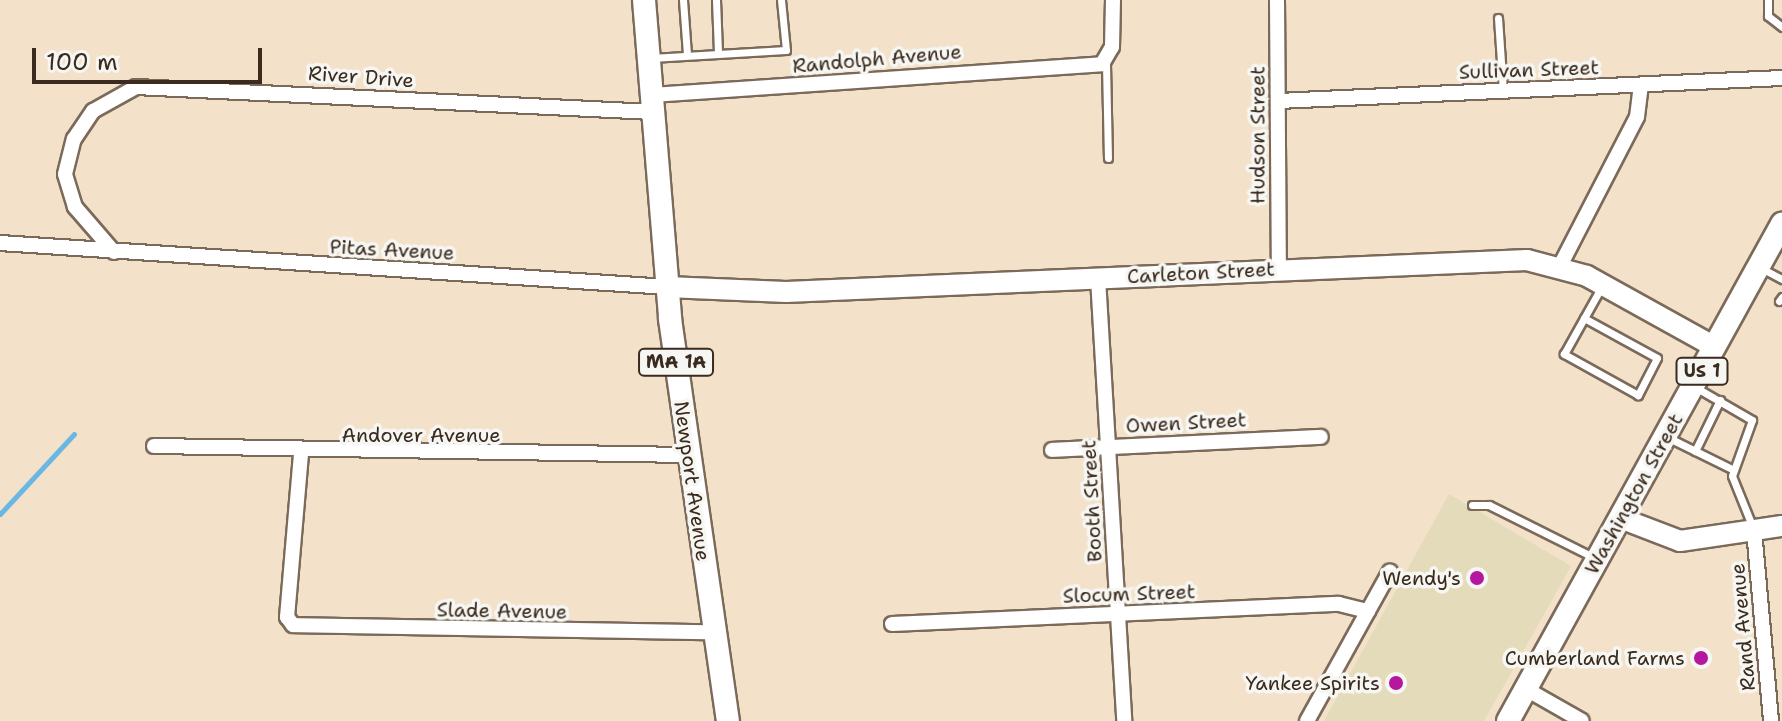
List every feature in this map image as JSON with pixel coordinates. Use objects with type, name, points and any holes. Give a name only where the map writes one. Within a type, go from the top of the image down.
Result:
[{"type":"main road","name":"Newport Avenue","points":[[644,0],[667,287],[688,455],[728,721]]},
{"type":"main road","name":"Washington Street","points":[[1508,721],[1782,224]]},
{"type":"street","points":[[1106,62],[1113,0]]},
{"type":"street","name":"Hudson Street","points":[[1277,0],[1279,270]]},
{"type":"street","name":"Randolph Avenue","points":[[652,104],[1106,62]]},
{"type":"street","name":"Sullivan Street","points":[[1278,101],[1782,78]]},
{"type":"street","points":[[1560,266],[1637,117],[1641,86]]},
{"type":"street","name":"River Drive","points":[[114,252],[75,207],[65,174],[74,139],[93,111],[136,87],[652,104]]},
{"type":"street","name":"Pitas Avenue","points":[[0,243],[667,287]]},
{"type":"street","name":"Carleton Street","points":[[667,287],[786,292],[1507,259],[1560,266],[1603,284],[1715,347]]},
{"type":"street","name":"Booth Street","points":[[1098,278],[1124,721]]},
{"type":"street","name":"Owen Street","points":[[1052,450],[1321,437]]},
{"type":"street","name":"Andover Avenue","points":[[154,446],[301,454],[688,455]]},
{"type":"street","name":"Slade Avenue","points":[[301,454],[290,622],[318,630],[715,632]]},
{"type":"street","points":[[1620,518],[1680,541],[1782,526]]},
{"type":"street","name":"Rand Avenue","points":[[1754,530],[1771,721]]},
{"type":"street","points":[[1307,721],[1390,571]]},
{"type":"street","name":"Slocum Street","points":[[892,624],[1339,604],[1368,611]]},
{"type":"street","points":[[1526,689],[1582,721]]},
{"type":"lane","points":[[649,59],[786,50],[781,0]]},
{"type":"lane","points":[[1768,0],[1768,16],[1782,27]]},
{"type":"lane","points":[[713,4],[718,53]]},
{"type":"lane","points":[[687,5],[690,27],[687,55]]},
{"type":"lane","points":[[1498,18],[1503,92]]},
{"type":"lane","points":[[1106,62],[1108,158]]},
{"type":"lane","points":[[1759,267],[1782,279]]},
{"type":"lane","points":[[1584,318],[1657,358],[1638,395],[1564,354],[1584,318],[1603,284]]},
{"type":"lane","points":[[1693,386],[1752,420],[1732,469],[1754,530]]},
{"type":"lane","points":[[1695,451],[1720,400]]},
{"type":"lane","points":[[1665,436],[1732,469]]},
{"type":"lane","points":[[1472,505],[1489,505],[1598,560]]},
{"type":"shaded area","points":[[1449,494],[1571,566],[1484,721],[1324,721]]},
{"type":"waterway","points":[[0,514],[74,434]]},
{"type":"place","name":"Wendy's","points":[[1477,578]]},
{"type":"place","name":"Cumberland Farms","points":[[1701,658]]},
{"type":"place","name":"Yankee Spirits","points":[[1396,683]]}]
